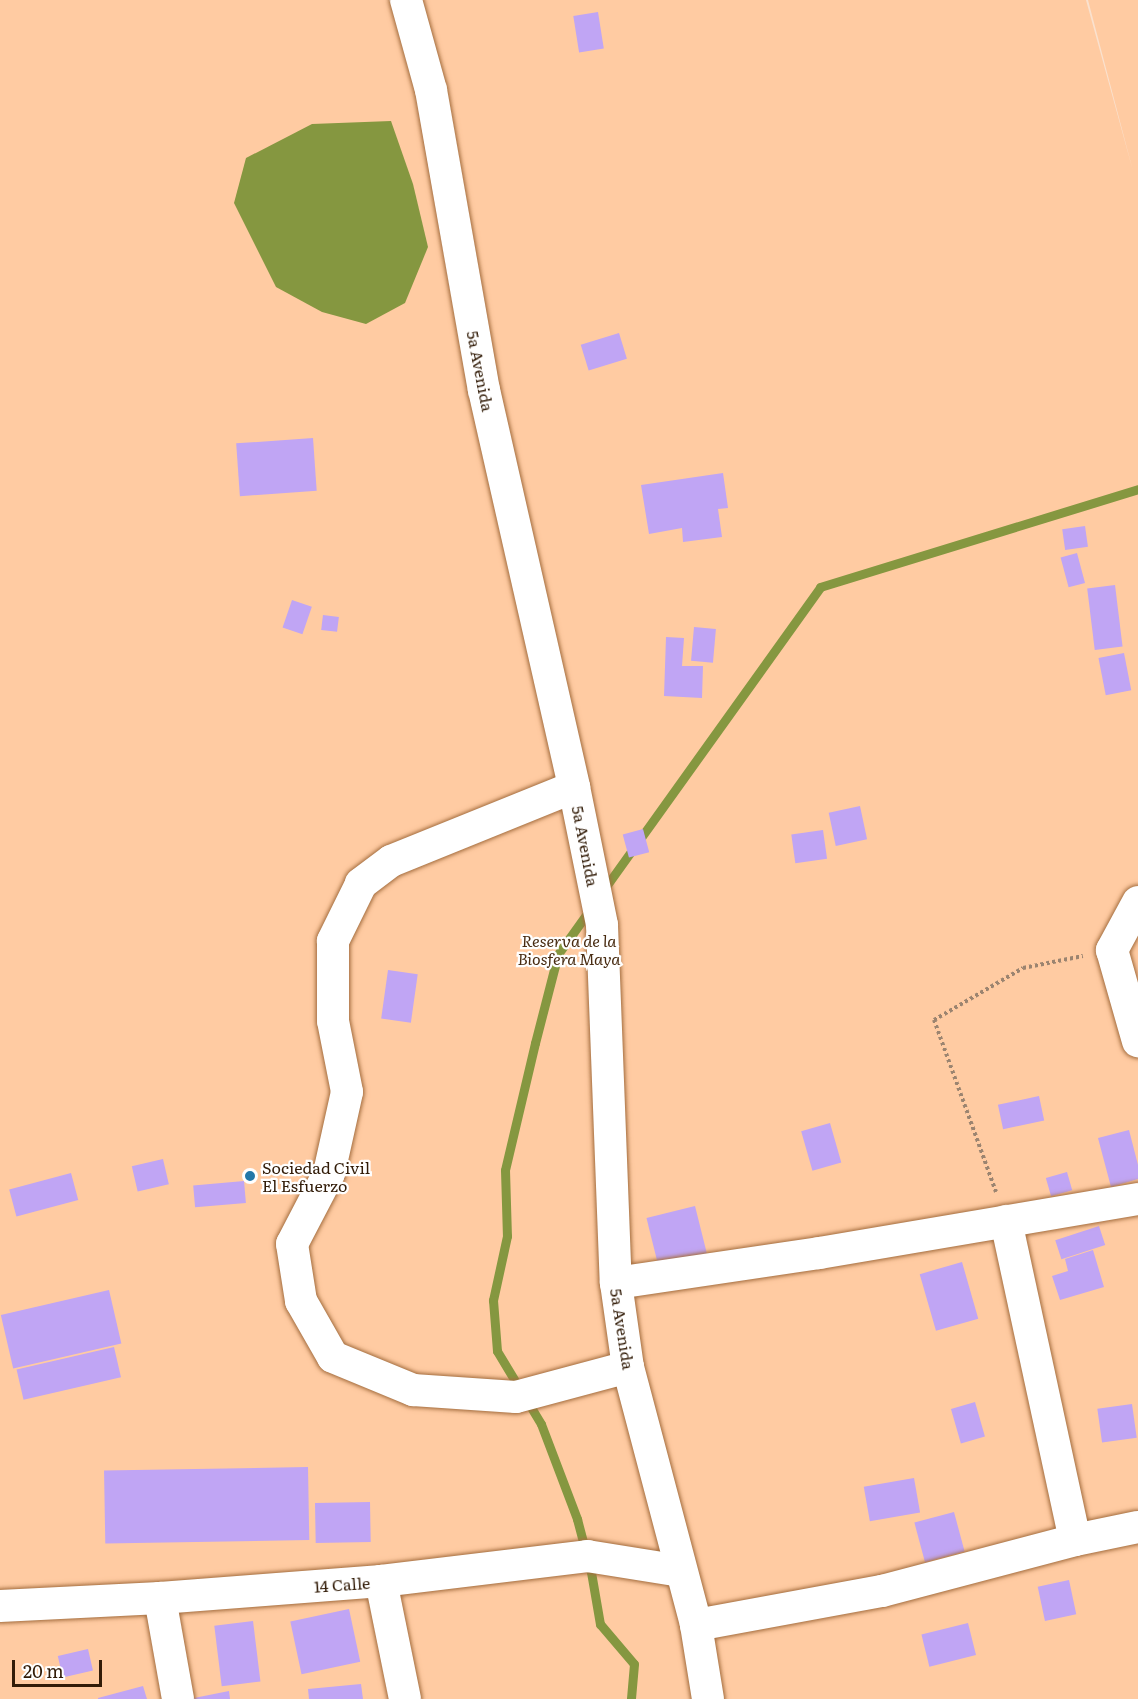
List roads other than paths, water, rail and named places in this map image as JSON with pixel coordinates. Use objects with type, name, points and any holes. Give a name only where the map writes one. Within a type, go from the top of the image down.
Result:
[{"type":"street","name":"5a Avenida","points":[[406,0],[431,90],[484,390],[574,787],[602,925],[616,1283],[628,1368],[696,1625],[708,1699]]},
{"type":"street","points":[[574,787],[392,861],[361,884],[333,941],[333,1021],[347,1092],[329,1173],[292,1244],[301,1301],[333,1357],[413,1390],[516,1397],[628,1368]]},
{"type":"street","points":[[1138,902],[1112,950],[1138,1041]]},
{"type":"street","points":[[616,1283],[819,1253],[1138,1199]]},
{"type":"street","points":[[1006,1221],[1075,1540]]},
{"type":"street","points":[[696,1625],[882,1591],[1075,1540],[1138,1527]]},
{"type":"street","name":"14 Calle","points":[[0,1606],[160,1598],[381,1581],[587,1556],[681,1571]]},
{"type":"street","points":[[381,1581],[405,1699]]},
{"type":"street","points":[[160,1598],[178,1699]]},
{"type":"waterway","points":[[602,892],[820,587],[1138,489]]},
{"type":"waterway","points":[[591,908],[558,954],[535,1043],[505,1170],[507,1236],[493,1300],[497,1351],[541,1424],[577,1519],[591,1572],[600,1624],[634,1664],[631,1699]]},
{"type":"place","name":"Sociedad Civil El Esfuerzo","points":[[250,1176]]},
{"type":"park label","name":"Reserva de la Biosfera Maya","points":[[569,949]]}]
